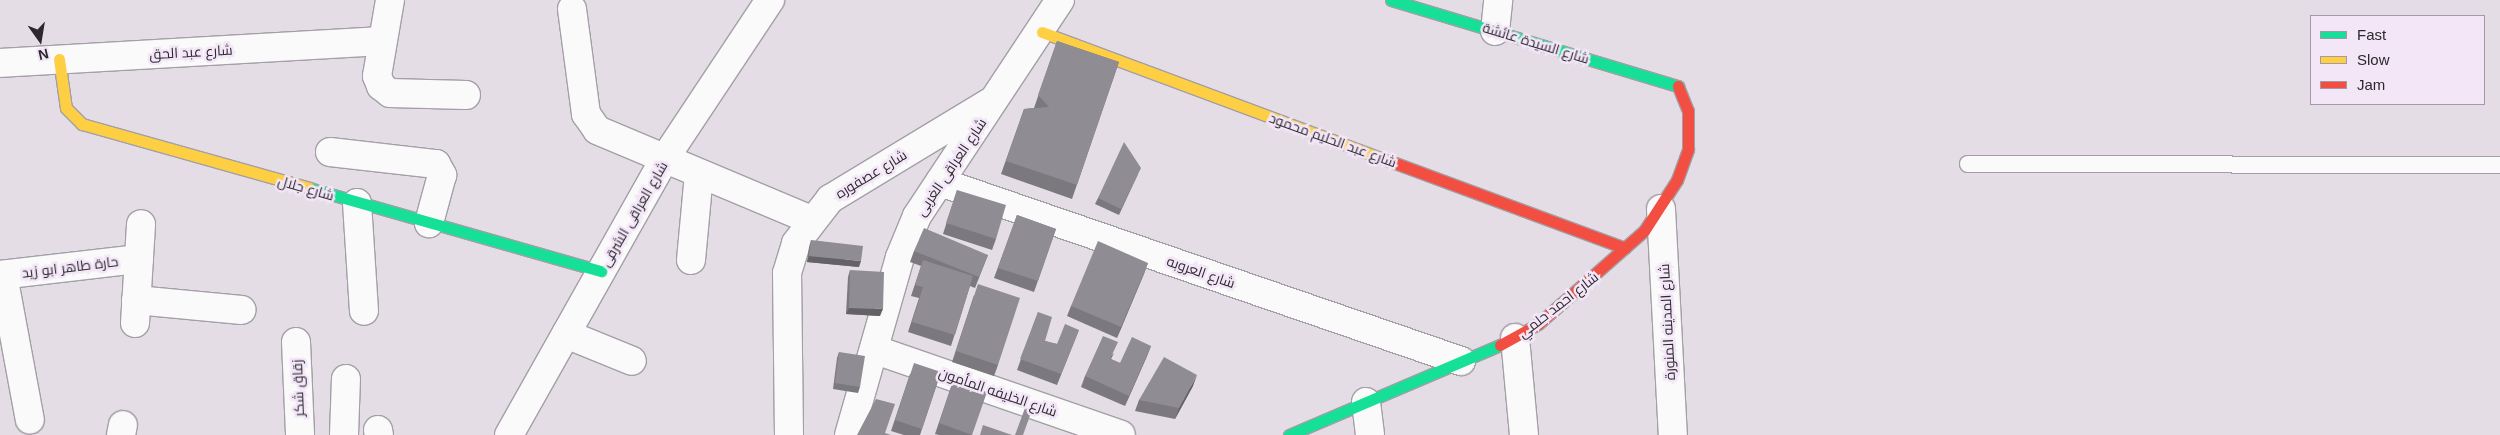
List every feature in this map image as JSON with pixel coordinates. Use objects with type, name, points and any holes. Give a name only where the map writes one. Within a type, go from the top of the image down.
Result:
[{"type":"street","points":[[390,0],[381,41],[377,76],[390,93],[466,95]]},
{"type":"street","name":"شارع العراقى الشرقى","points":[[509,435],[665,158],[770,0]]},
{"type":"street","name":"شارع السيدة عائشة","points":[[1391,0],[1681,87]]},
{"type":"street","points":[[1494,31],[1498,0]]},
{"type":"street","points":[[572,9],[590,124],[810,220]]},
{"type":"street","name":"شارع العراقى الغربى","points":[[849,435],[876,350],[900,256],[917,216],[997,98],[1048,12]]},
{"type":"street","name":"شارع عبد الحليم محمود","points":[[1048,12],[1625,248]]},
{"type":"street","name":"شارع عبد الحق","points":[[0,63],[381,41]]},
{"type":"street","name":"شارع جلال","points":[[59,59],[66,108],[82,124],[601,271]]},
{"type":"street","name":"شارع احمد حلمي","points":[[1289,435],[1514,338],[1568,301],[1625,248],[1661,208],[1688,149],[1688,111],[1681,87]]},
{"type":"street","name":"شارع عصفوره","points":[[789,435],[787,273],[796,243],[810,220],[830,199],[997,98]]},
{"type":"street","points":[[330,152],[436,164],[442,176],[429,223]]},
{"type":"street","points":[[691,260],[699,173]]},
{"type":"street","name":"شارع العروبه","points":[[940,182],[1461,361]]},
{"type":"street","points":[[357,203],[364,312]]},
{"type":"street","name":"شارع المدينه المنورة","points":[[1661,208],[1673,435]]},
{"type":"street","points":[[142,224],[136,312],[242,310]]},
{"type":"street","name":"حارة طاهر ابو زيد","points":[[1,275],[140,259]]},
{"type":"street","points":[[1,275],[30,420]]},
{"type":"street","points":[[566,334],[632,361]]},
{"type":"street","points":[[1514,338],[1524,435]]},
{"type":"street","name":"زقاق شكر","points":[[296,342],[300,435]]},
{"type":"street","name":"شارع الخليفه المأمون","points":[[876,350],[1121,435]]},
{"type":"street","points":[[344,435],[346,379]]},
{"type":"street","points":[[1366,402],[1370,435]]},
{"type":"lane","points":[[1968,164],[2500,165]]},
{"type":"building","points":[[1057,41],[1119,62],[1077,185],[1006,161],[1024,109],[1049,107],[1038,95]]},
{"type":"building","points":[[1124,142],[1141,168],[1121,209],[1098,198]]},
{"type":"building","points":[[957,190],[1006,205],[996,239],[946,223]]},
{"type":"building","points":[[1017,215],[1056,229],[1038,281],[998,268]]},
{"type":"building","points":[[924,228],[988,255],[979,277],[914,251]]},
{"type":"building","points":[[811,240],[863,246],[861,261],[809,256]]},
{"type":"building","points":[[1098,241],[1148,263],[1121,327],[1071,306]]},
{"type":"building","points":[[923,260],[973,276],[955,335],[912,322],[923,287],[915,285]]},
{"type":"building","points":[[850,270],[884,272],[883,309],[849,308]]},
{"type":"building","points":[[978,284],[1020,298],[998,365],[956,351]]},
{"type":"building","points":[[1038,312],[1052,317],[1045,341],[1057,344],[1065,324],[1079,330],[1061,374],[1020,359]]},
{"type":"building","points":[[1103,336],[1118,342],[1110,359],[1120,363],[1132,337],[1151,346],[1129,396],[1085,376]]},
{"type":"building","points":[[839,352],[865,356],[860,387],[835,383]]},
{"type":"building","points":[[1164,357],[1197,375],[1179,408],[1139,400]]},
{"type":"building","points":[[914,363],[941,372],[922,429],[895,420]]},
{"type":"building","points":[[953,381],[987,392],[972,435],[939,423]]},
{"type":"building","points":[[876,399],[895,404],[885,433],[891,435],[857,435]]},
{"type":"building","points":[[1025,408],[1032,410],[1023,435],[1015,435]]},
{"type":"building","points":[[983,425],[1012,435],[980,435]]},
{"type":"traffic: fast","points":[[1391,0],[1678,86]]},
{"type":"traffic: fast","points":[[309,188],[601,271]]},
{"type":"traffic: fast","points":[[1289,435],[1500,345]]},
{"type":"traffic: slow","points":[[1042,32],[1395,163]]},
{"type":"traffic: slow","points":[[59,59],[66,108],[82,124],[309,188]]},
{"type":"traffic: jam","points":[[1500,345],[1538,324],[1644,231],[1677,180],[1688,149],[1688,111],[1678,86]]},
{"type":"traffic: jam","points":[[1395,163],[1625,248]]}]
